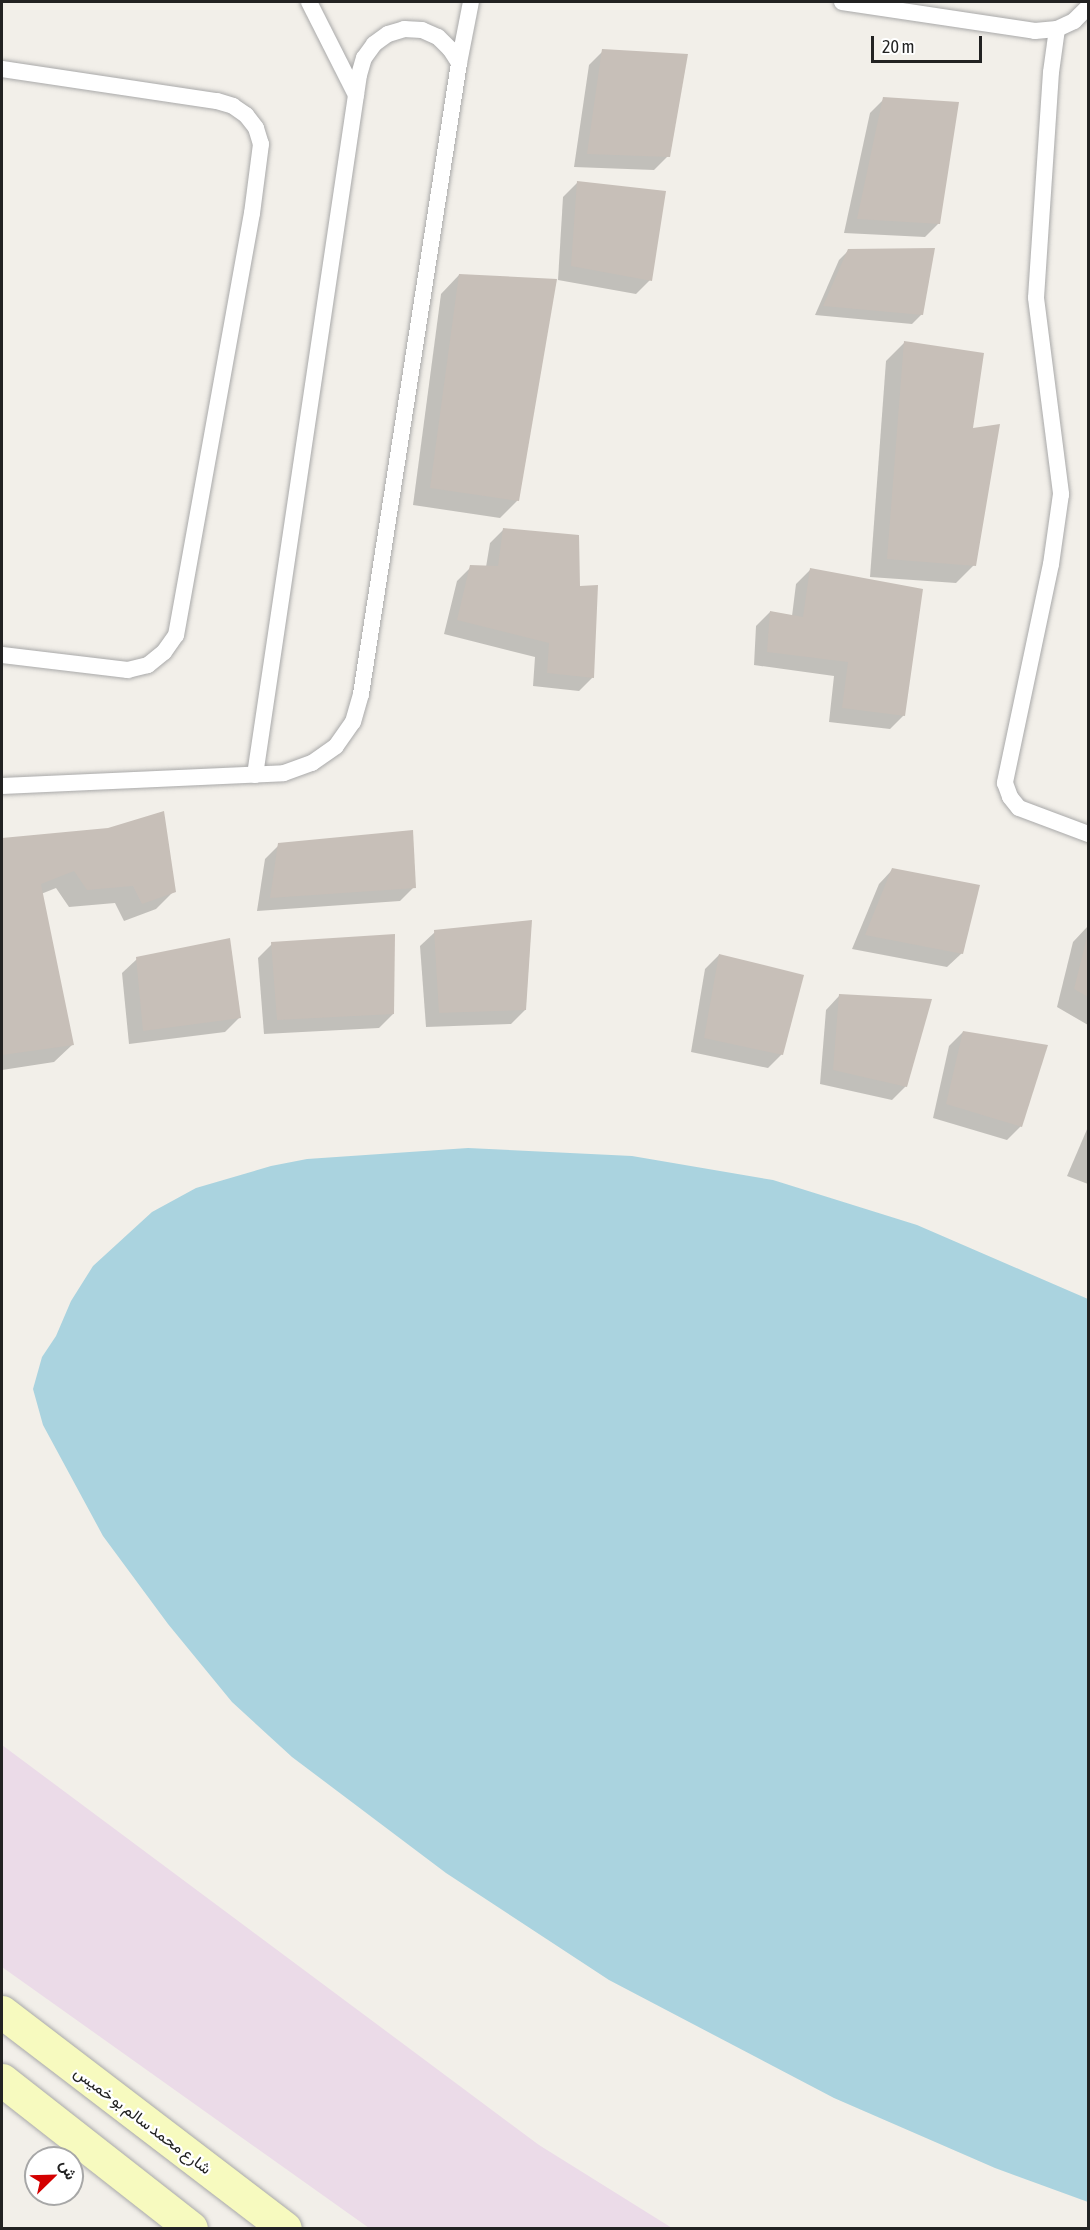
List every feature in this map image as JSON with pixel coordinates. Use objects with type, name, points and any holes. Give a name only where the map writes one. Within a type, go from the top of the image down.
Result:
[{"type":"main road","name":"شارع محمد سالم بو خميس","points":[[2,2012],[285,2229]]},
{"type":"main road","points":[[2,2080],[191,2229]]},
{"type":"lane","points":[[309,2],[356,95]]},
{"type":"lane","points":[[2,786],[284,773],[312,763],[336,746],[353,722],[362,694],[459,63],[471,2]]},
{"type":"lane","points":[[842,2],[1035,31],[1057,29],[1074,21],[1089,7]]},
{"type":"lane","points":[[255,775],[356,95],[364,58],[374,44],[388,34],[404,29],[422,30],[438,37],[450,48],[459,63]]},
{"type":"lane","points":[[1057,29],[1051,72],[1036,298],[1061,494],[1051,564],[1005,783],[1010,797],[1019,808],[1089,834]]},
{"type":"lane","points":[[2,69],[217,101],[233,106],[246,115],[256,128],[261,144],[259,171],[176,635],[164,652],[148,665],[128,670],[2,655]]},
{"type":"shaded area","points":[[2,1745],[539,2145],[672,2228],[369,2228],[2,1967]]},
{"type":"water","points":[[468,1148],[632,1156],[773,1180],[917,1225],[1088,1299],[1088,2202],[995,2168],[834,2098],[609,1980],[446,1873],[292,1757],[232,1702],[168,1624],[103,1536],[43,1425],[33,1389],[42,1357],[56,1336],[71,1301],[93,1266],[152,1212],[196,1188],[271,1166],[307,1159]]},
{"type":"building","points":[[602,49],[688,54],[670,157],[587,154]]},
{"type":"building","points":[[883,97],[959,102],[940,224],[857,219]]},
{"type":"building","points":[[577,181],[666,191],[652,281],[571,266]]},
{"type":"building","points":[[935,248],[923,315],[823,306],[848,249]]},
{"type":"building","points":[[459,274],[557,279],[519,501],[430,488]]},
{"type":"building","points":[[904,341],[984,353],[973,428],[1000,424],[976,566],[887,559]]},
{"type":"building","points":[[503,528],[579,535],[580,586],[598,585],[594,678],[547,673],[549,643],[457,620],[470,565],[498,566]]},
{"type":"building","points":[[810,568],[923,589],[905,716],[842,708],[848,662],[767,652],[770,611],[803,617]]},
{"type":"building","points":[[164,811],[176,892],[142,904],[133,886],[87,890],[74,871],[41,884],[74,1045],[2,1055],[2,838],[108,828]]},
{"type":"building","points":[[413,830],[416,888],[270,898],[278,843]]},
{"type":"building","points":[[892,868],[980,885],[963,954],[865,935]]},
{"type":"building","points":[[532,920],[526,1010],[439,1013],[434,930]]},
{"type":"building","points":[[1088,933],[1088,997],[1074,989]]},
{"type":"building","points":[[395,934],[394,1014],[277,1020],[271,942]]},
{"type":"building","points":[[230,938],[241,1018],[143,1031],[136,957]]},
{"type":"building","points":[[719,954],[804,975],[783,1055],[704,1038]]},
{"type":"building","points":[[839,994],[932,999],[907,1087],[833,1070]]},
{"type":"building","points":[[963,1031],[1048,1045],[1022,1127],[946,1104]]}]
